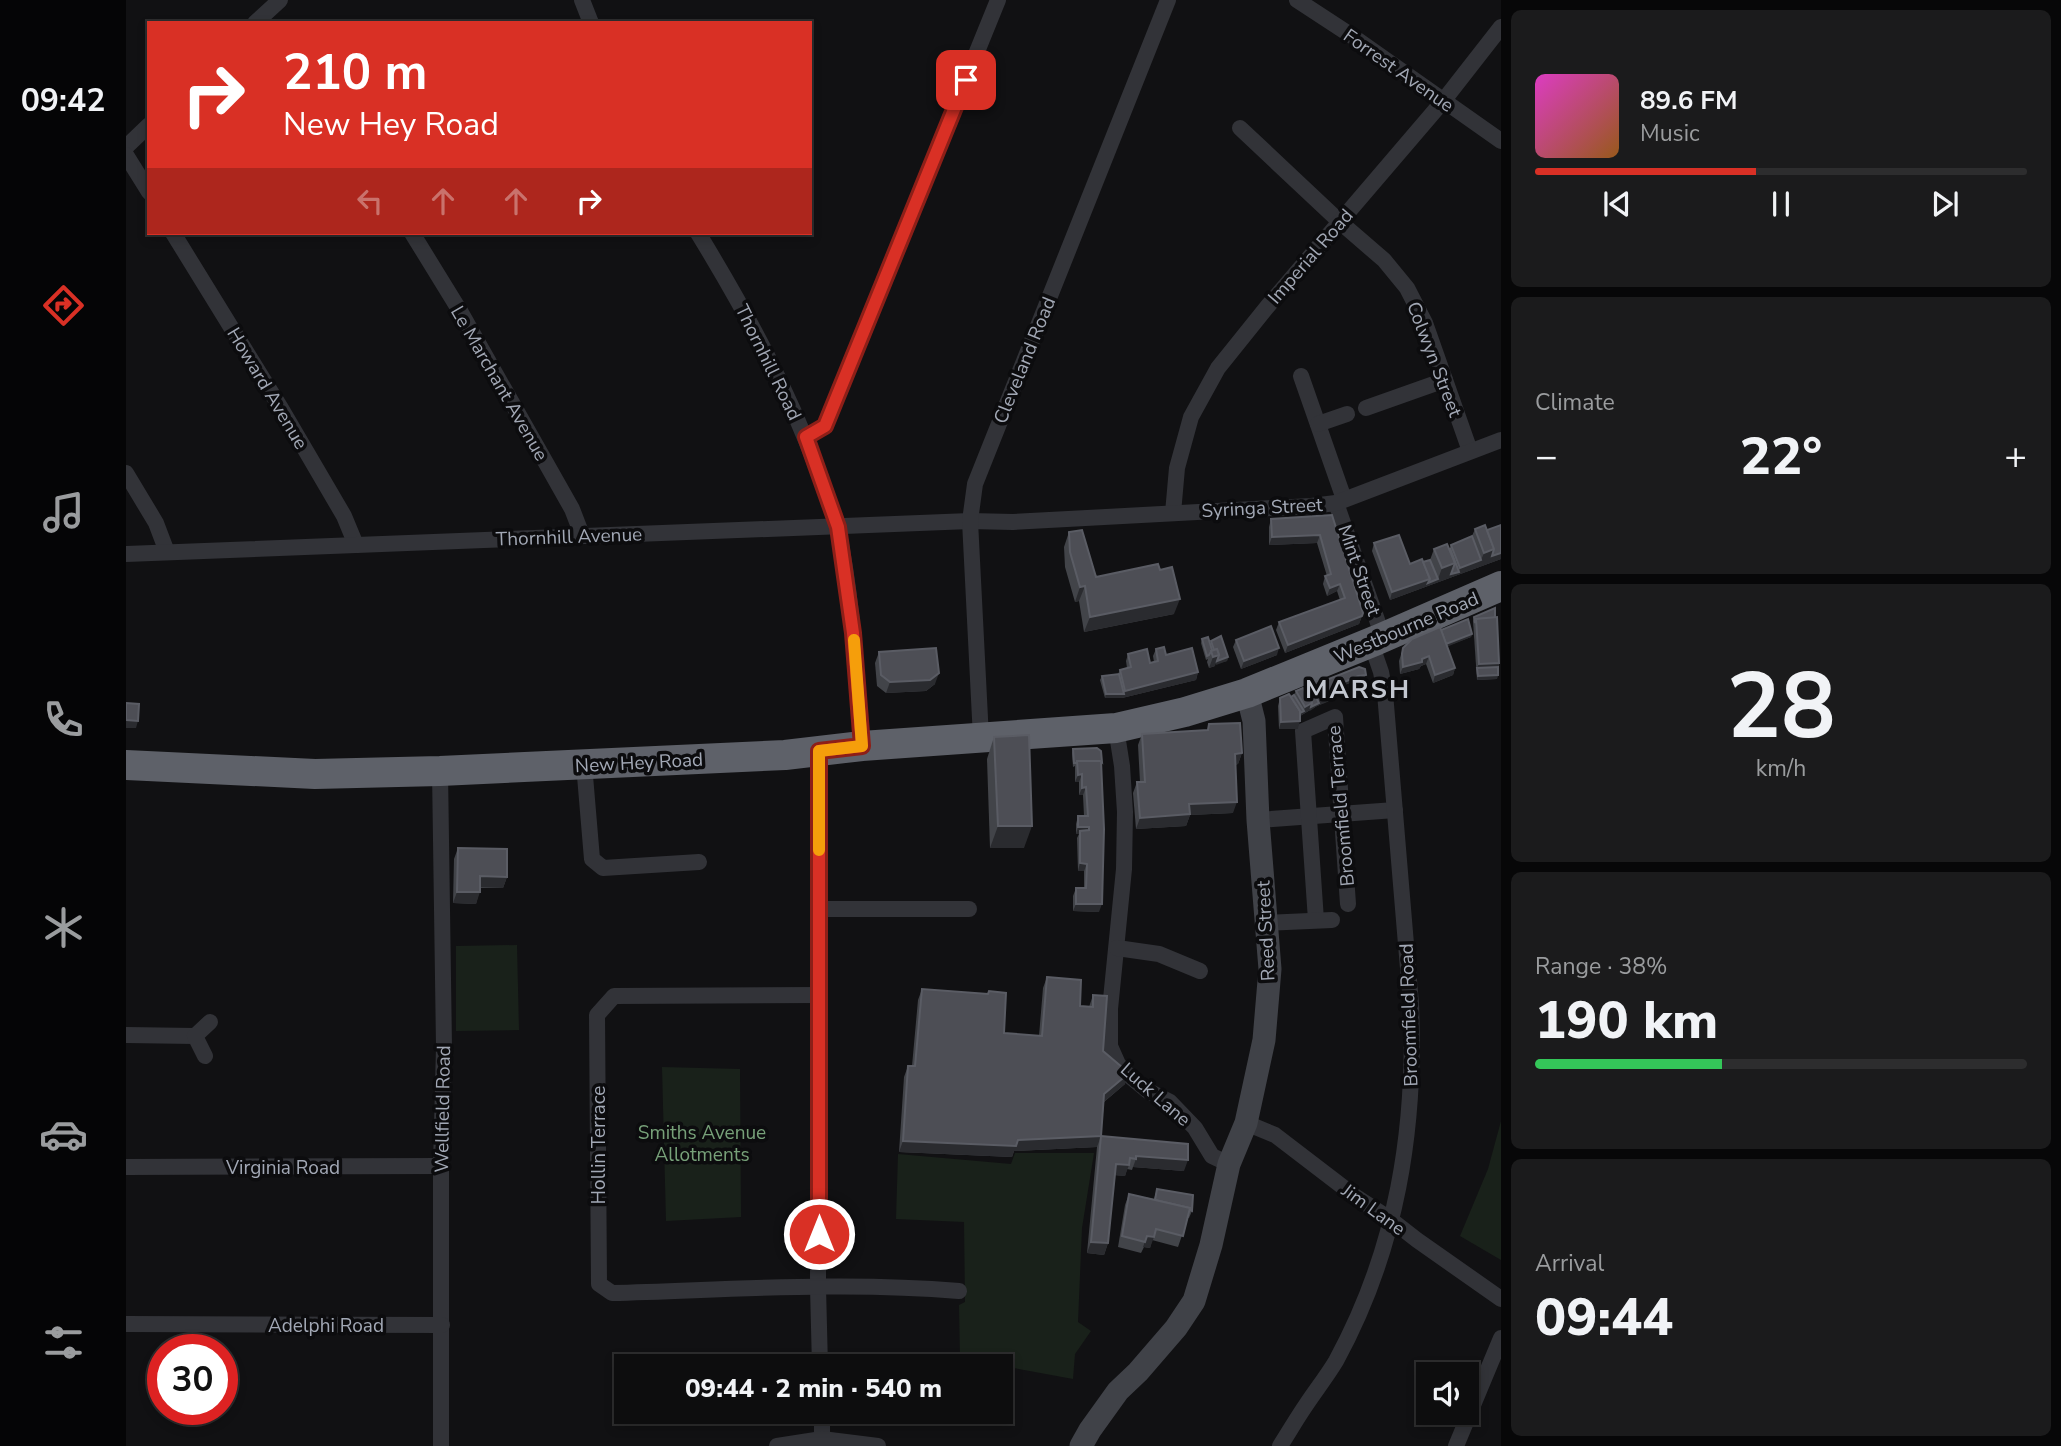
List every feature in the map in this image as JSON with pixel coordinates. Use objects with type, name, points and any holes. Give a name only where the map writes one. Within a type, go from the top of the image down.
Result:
[{"type":"highway","name":"Westbourne Road","points":[[1151,721],[1247,694],[1501,586]]},
{"type":"highway","name":"New Hey Road","points":[[126,765],[315,774],[440,771],[785,755],[862,746],[1116,727],[1151,721]]},
{"type":"street","points":[[582,0],[589,21]]},
{"type":"street","points":[[806,437],[825,426],[998,0]]},
{"type":"street","name":"Cleveland Road","points":[[981,738],[970,521],[975,484],[1168,0]]},
{"type":"street","name":"Forrest Avenue","points":[[1297,0],[1501,141]]},
{"type":"street","points":[[258,21],[275,11]]},
{"type":"street","name":"Imperial Road","points":[[1173,513],[1177,468],[1191,417],[1218,368],[1444,100],[1501,27]]},
{"type":"street","points":[[126,147],[147,127]]},
{"type":"street","name":"Colwyn Street","points":[[1240,128],[1384,260],[1407,288],[1425,323],[1470,452]]},
{"type":"street","points":[[126,155],[147,189]]},
{"type":"street","name":"Howard Avenue","points":[[174,235],[317,469],[344,516],[356,545]]},
{"type":"street","name":"Le Marchant Avenue","points":[[413,235],[460,311],[572,509],[582,535]]},
{"type":"street","name":"Thornhill Road","points":[[699,235],[739,299],[775,370],[806,437],[838,527],[853,633],[862,746]]},
{"type":"street","name":"Mint Street","points":[[1301,376],[1340,501],[1377,640]]},
{"type":"street","points":[[1366,408],[1445,380]]},
{"type":"street","points":[[1318,425],[1347,414]]},
{"type":"street","name":"Syringa Street","points":[[1013,522],[1311,506],[1340,501],[1501,440]]},
{"type":"street","points":[[126,473],[156,523],[167,552]]},
{"type":"street","name":"Thornhill Avenue","points":[[126,554],[970,521],[1013,522]]},
{"type":"street","name":"Broomfield Road","points":[[1280,1446],[1335,1363],[1362,1309],[1380,1263],[1404,1161],[1410,1113],[1413,1054],[1411,1004],[1384,685],[1377,640]]},
{"type":"street","name":"Reed Street","points":[[1229,1164],[1247,1124],[1264,1040],[1270,968],[1258,820],[1254,721],[1247,694]]},
{"type":"street","name":"Broomfield Terrace","points":[[1266,923],[1324,920],[1308,816],[1303,731],[1335,717],[1348,904]]},
{"type":"street","name":"Luck Lane","points":[[1116,727],[1125,812],[1124,869],[1110,1009],[1110,1046],[1118,1064],[1126,1073],[1148,1091],[1170,1102],[1195,1128],[1212,1156],[1229,1164]]},
{"type":"street","points":[[819,751],[820,1354]]},
{"type":"street","points":[[584,764],[592,859],[603,868],[699,862]]},
{"type":"street","name":"Wellfield Road","points":[[440,771],[444,1047],[441,1446]]},
{"type":"street","points":[[1258,820],[1395,810]]},
{"type":"street","points":[[820,909],[969,909]]},
{"type":"street","points":[[1117,948],[1158,954],[1200,971]]},
{"type":"street","name":"Hollin Terrace","points":[[818,1287],[612,1293],[599,1283],[597,1015],[614,996],[820,995]]},
{"type":"street","points":[[126,1035],[195,1036],[210,1022]]},
{"type":"street","points":[[195,1036],[205,1056]]},
{"type":"street","name":"Jim Lane","points":[[1247,1124],[1275,1135],[1356,1197],[1501,1299]]},
{"type":"street","points":[[1080,1446],[1118,1391],[1138,1372],[1194,1301],[1211,1245],[1229,1164]]},
{"type":"street","name":"Virginia Road","points":[[126,1167],[441,1167]]},
{"type":"street","points":[[818,1287],[959,1291]]},
{"type":"street","name":"Adelphi Road","points":[[126,1324],[442,1325]]},
{"type":"street","points":[[1457,1446],[1501,1338]]},
{"type":"street","points":[[822,1424],[822,1438]]},
{"type":"street","points":[[777,1446],[822,1438],[878,1446]]},
{"type":"green space","points":[[517,945],[519,1030],[456,1031],[456,946]]},
{"type":"green space","name":"Smiths Avenue Allotments","points":[[662,1067],[740,1069],[741,1217],[666,1221]]},
{"type":"green space","points":[[1501,1121],[1501,1260],[1460,1236],[1488,1169]]},
{"type":"green space","points":[[1015,1153],[1094,1153],[1082,1228],[1078,1322],[1091,1331],[1075,1354],[1073,1379],[1013,1368],[1013,1354],[960,1354],[959,1305],[965,1302],[964,1222],[896,1219],[898,1154],[1011,1164]]},
{"type":"building","points":[[1332,515],[1362,616],[1288,645],[1279,622],[1345,598],[1340,584],[1330,588],[1325,576],[1331,574],[1320,535],[1272,537],[1271,519]]},
{"type":"building","points":[[1485,525],[1494,549],[1484,553],[1475,529]]},
{"type":"building","points":[[1501,525],[1501,553],[1492,556],[1494,549],[1487,530]]},
{"type":"building","points":[[1082,530],[1096,577],[1158,564],[1160,570],[1172,567],[1180,599],[1090,617],[1085,586],[1080,587],[1070,552],[1069,532]]},
{"type":"building","points":[[1399,535],[1410,564],[1422,559],[1430,579],[1392,592],[1374,543]]},
{"type":"building","points":[[1472,536],[1481,560],[1460,568],[1451,545]]},
{"type":"building","points":[[1447,544],[1455,563],[1442,568],[1434,549]]},
{"type":"building","points":[[1450,548],[1459,572],[1451,574],[1455,563]]},
{"type":"building","points":[[1430,560],[1438,579],[1428,583],[1430,579],[1423,562]]},
{"type":"building","points":[[1495,608],[1495,618],[1476,619],[1475,623],[1474,617]]},
{"type":"building","points":[[1497,617],[1499,663],[1479,664],[1476,619]]},
{"type":"building","points":[[1468,619],[1472,634],[1446,644],[1441,630]]},
{"type":"building","points":[[1271,626],[1279,648],[1244,661],[1236,640]]},
{"type":"building","points":[[1440,627],[1455,668],[1435,675],[1429,656],[1422,659],[1422,662],[1403,667],[1403,648],[1412,639]]},
{"type":"building","points":[[1221,636],[1228,657],[1217,661],[1219,655],[1211,641]]},
{"type":"building","points":[[1208,637],[1212,650],[1207,656],[1202,639]]},
{"type":"building","points":[[1164,647],[1166,655],[1192,648],[1198,672],[1125,691],[1120,670],[1131,667],[1128,654],[1147,649],[1150,663],[1158,661],[1156,649]]},
{"type":"building","points":[[936,648],[939,673],[930,680],[890,682],[881,675],[879,652]]},
{"type":"building","points":[[1217,649],[1219,655],[1213,657],[1211,651]]},
{"type":"building","points":[[1359,667],[1365,669],[1366,675],[1342,683],[1346,690],[1326,699],[1328,695],[1321,682]]},
{"type":"building","points":[[1498,667],[1498,675],[1478,676],[1477,668]]},
{"type":"building","points":[[1119,674],[1124,694],[1106,694],[1102,676]]},
{"type":"building","points":[[1320,680],[1328,695],[1320,699],[1312,683]]},
{"type":"building","points":[[1311,687],[1319,703],[1311,707],[1312,703],[1305,690]]},
{"type":"building","points":[[1303,688],[1312,703],[1305,707],[1296,691]]},
{"type":"building","points":[[1289,694],[1300,711],[1300,721],[1281,722],[1280,698]]},
{"type":"building","points":[[1294,695],[1304,711],[1300,713],[1291,697]]},
{"type":"building","points":[[126,703],[139,704],[138,721],[126,720]]},
{"type":"building","points":[[1240,723],[1242,753],[1235,754],[1237,802],[1189,804],[1190,814],[1140,818],[1137,782],[1145,782],[1142,734],[1208,730],[1209,724]]},
{"type":"building","points":[[1029,735],[1032,826],[998,826],[994,737]]},
{"type":"building","points":[[1097,748],[1101,751],[1102,762],[1074,763],[1073,749]]},
{"type":"building","points":[[1077,761],[1101,761],[1104,829],[1102,904],[1076,904],[1076,888],[1086,888],[1087,864],[1080,863],[1080,831],[1089,830],[1089,827],[1078,827],[1078,816],[1088,816],[1086,787],[1082,788],[1082,774],[1078,775]]},
{"type":"building","points":[[458,848],[507,849],[507,877],[480,876],[480,892],[457,892]]},
{"type":"building","points":[[1047,977],[1081,980],[1080,1006],[1093,1007],[1093,995],[1107,996],[1103,1051],[1129,1073],[1104,1094],[1101,1136],[1018,1140],[1016,1146],[903,1141],[908,1066],[915,1066],[922,989],[1006,993],[1004,1033],[1042,1036]]},
{"type":"building","points":[[1101,1136],[1188,1144],[1188,1160],[1136,1156],[1136,1159],[1130,1158],[1129,1165],[1116,1164],[1108,1243],[1091,1242]]},
{"type":"building","points":[[1157,1189],[1193,1195],[1192,1211],[1190,1208],[1155,1200]]},
{"type":"building","points":[[1129,1194],[1190,1208],[1183,1236],[1156,1229],[1154,1237],[1147,1236],[1145,1242],[1122,1236]]},
{"type":"slow traffic","points":[[819,850],[819,751],[862,746],[854,640]]},
{"type":"district","name":"MARSH","points":[[1358,689]]},
{"type":"route","points":[[819,1234],[819,751],[862,746],[853,633],[838,527],[806,437],[825,426],[966,80]]}]
